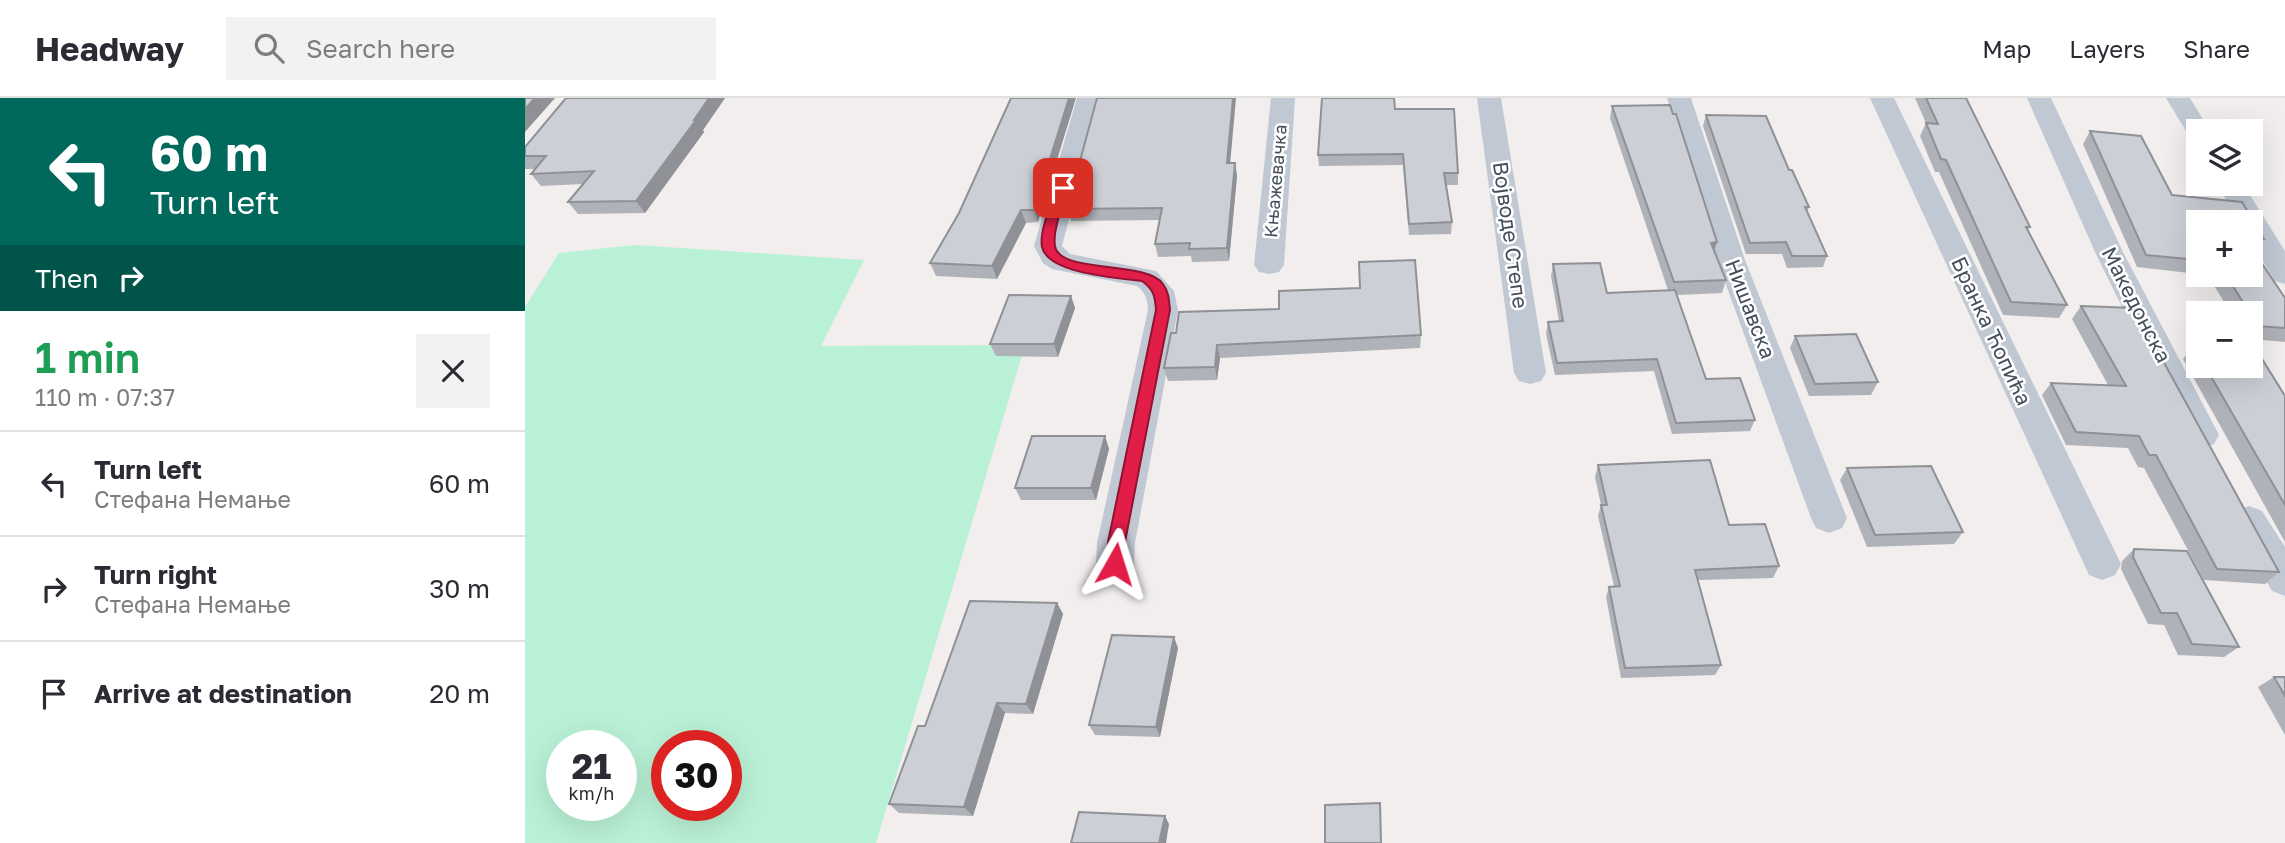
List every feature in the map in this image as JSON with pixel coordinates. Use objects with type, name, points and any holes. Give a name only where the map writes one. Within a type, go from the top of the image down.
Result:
[{"type":"street","points":[[1089,98],[1048,246],[1053,256],[1073,266],[1146,278],[1157,285],[1163,310],[1116,542],[1115,564]]},
{"type":"street","name":"Књажевачка","points":[[1269,265],[1283,98]]},
{"type":"street","name":"Војводе Степе","points":[[1489,98],[1530,373]]},
{"type":"street","name":"Нишавска","points":[[1679,98],[1731,260],[1829,518]]},
{"type":"street","name":"Бранка Ћопића","points":[[1882,98],[2102,564]]},
{"type":"street","name":"Македонска","points":[[2039,98],[2109,252],[2216,463]]},
{"type":"street","points":[[2178,98],[2191,119]]},
{"type":"street","points":[[2237,196],[2285,274]]},
{"type":"street","points":[[2236,499],[2285,580]]},
{"type":"green space","points":[[635,245],[864,260],[821,346],[1025,345],[876,843],[525,843],[525,307],[559,253]]},
{"type":"building","points":[[525,98],[535,98],[525,109]]},
{"type":"building","points":[[566,98],[709,98],[696,120],[636,201],[568,202],[594,171],[531,174],[546,156],[525,156],[525,147]]},
{"type":"building","points":[[1011,98],[1069,98],[1034,210],[1021,210],[992,266],[930,263],[959,213]]},
{"type":"building","points":[[1097,98],[1233,98],[1227,163],[1235,163],[1227,248],[1189,249],[1190,243],[1155,244],[1162,208],[1067,209]]},
{"type":"building","points":[[1322,98],[1394,98],[1395,109],[1454,109],[1458,173],[1444,173],[1452,222],[1409,224],[1403,154],[1318,155]]},
{"type":"building","points":[[1926,98],[1966,98],[2030,227],[2026,227],[2067,305],[2011,302],[1946,160],[1941,159],[1926,123],[1938,124]]},
{"type":"building","points":[[1670,105],[1673,114],[1676,114],[1717,242],[1711,243],[1726,280],[1674,282],[1612,106]]},
{"type":"building","points":[[1706,115],[1766,116],[1789,170],[1792,170],[1809,207],[1805,207],[1827,256],[1792,256],[1786,242],[1750,243]]},
{"type":"building","points":[[2090,131],[2141,136],[2172,195],[2242,202],[2247,210],[2186,210],[2186,259],[2146,255]]},
{"type":"building","points":[[1415,260],[1421,335],[1217,345],[1215,367],[1164,368],[1171,333],[1176,333],[1179,312],[1279,309],[1279,291],[1360,288],[1359,262]]},
{"type":"building","points":[[1600,263],[1607,293],[1675,290],[1706,379],[1740,378],[1755,420],[1676,423],[1657,359],[1557,363],[1548,322],[1563,321],[1553,264]]},
{"type":"building","points":[[2263,265],[2285,298],[2285,328],[2263,326],[2263,301],[2242,301],[2234,287],[2263,287]]},
{"type":"building","points":[[1009,295],[1071,296],[1054,344],[990,344]]},
{"type":"building","points":[[2081,306],[2134,308],[2279,572],[2217,569],[2156,455],[2149,455],[2139,436],[2076,432],[2051,383],[2126,386]]},
{"type":"building","points":[[1856,334],[1878,382],[1815,384],[1795,336]]},
{"type":"building","points":[[2263,361],[2285,396],[2285,505],[2212,378],[2263,378]]},
{"type":"building","points":[[1032,436],[1105,436],[1091,488],[1015,488]]},
{"type":"building","points":[[1710,460],[1729,525],[1765,524],[1779,566],[1695,570],[1721,665],[1625,668],[1609,587],[1620,586],[1601,505],[1607,505],[1598,465]]},
{"type":"building","points":[[1931,466],[1963,532],[1875,535],[1847,468]]},
{"type":"building","points":[[2134,549],[2187,551],[2239,647],[2192,644],[2177,613],[2161,613],[2133,557]]},
{"type":"building","points":[[970,601],[1057,603],[1026,704],[997,703],[964,807],[889,804],[918,726],[925,726]]},
{"type":"building","points":[[1112,635],[1174,637],[1156,727],[1089,725]]},
{"type":"building","points":[[2274,677],[2285,677],[2285,696]]},
{"type":"building","points":[[1380,803],[1381,843],[1325,843],[1325,805]]},
{"type":"building","points":[[1079,812],[1165,816],[1159,843],[1071,843]]},
{"type":"route","points":[[1063,188],[1048,246],[1053,256],[1073,266],[1146,278],[1157,285],[1162,297],[1163,310],[1116,542],[1115,564]]}]
